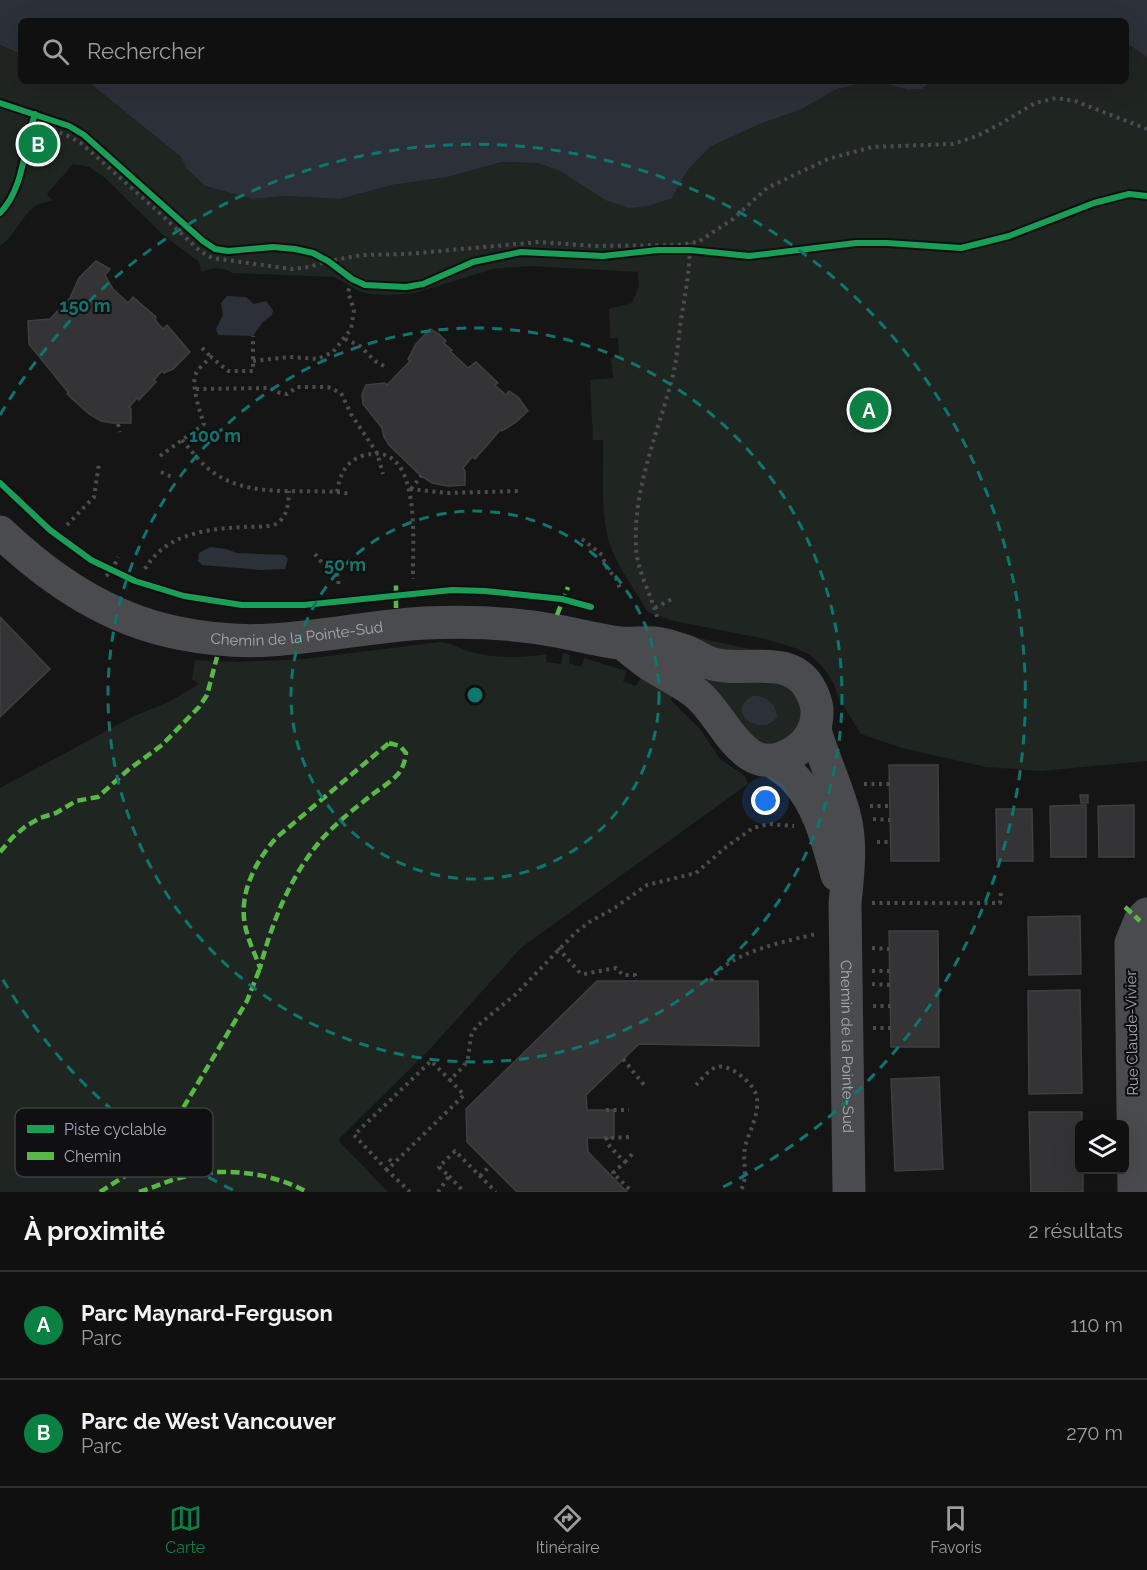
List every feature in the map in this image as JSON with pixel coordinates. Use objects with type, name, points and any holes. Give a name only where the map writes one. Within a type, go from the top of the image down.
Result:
[{"type":"street","name":"Chemin de la Pointe-Sud","points":[[0,532],[49,575],[92,602],[120,615],[177,633],[237,640],[268,640],[425,623],[541,628],[622,644],[654,643],[683,650],[712,664],[773,666],[790,670],[805,681],[814,695],[817,711],[814,730],[846,822],[857,903],[849,1192]]},
{"type":"street","name":"Chemin de la Pointe-Sud","points":[[622,644],[648,664],[700,697],[742,749],[752,755],[770,760],[797,780],[813,805],[857,903]]},
{"type":"street","points":[[770,760],[779,759],[798,750],[806,743],[814,730]]},
{"type":"street","name":"Rue Claude-Vivier","points":[[1134,1192],[1131,943],[1140,921],[1147,914]]},
{"type":"path","points":[[626,254],[690,246],[733,219],[767,188],[828,159],[872,147],[953,144],[977,136],[1035,103],[1056,98],[1075,101],[1147,129]]},
{"type":"path","points":[[29,130],[35,114],[43,117]]},
{"type":"path","points":[[32,121],[81,144],[200,251],[212,258],[292,269],[309,267],[321,260],[334,263],[362,255],[407,254],[539,243],[595,246],[678,245],[690,246],[699,250]]},
{"type":"path","points":[[658,624],[636,551],[635,528],[639,498],[678,350],[690,246]]},
{"type":"path","points":[[253,361],[288,357],[318,359],[333,352],[351,330],[354,318],[348,292],[355,281],[346,275]]},
{"type":"path","points":[[202,348],[228,371],[253,371],[253,336]]},
{"type":"path","points":[[345,339],[360,346],[375,361],[384,366]]},
{"type":"path","points":[[160,456],[204,424],[199,408],[195,376],[211,357]]},
{"type":"path","points":[[196,389],[270,388],[287,394],[297,387],[328,387],[336,390],[344,398],[351,414],[377,453],[383,474]]},
{"type":"path","points":[[118,424],[120,432]]},
{"type":"path","points":[[182,440],[204,465],[228,481],[253,489],[271,492],[351,494]]},
{"type":"path","points":[[337,492],[342,473],[356,458],[377,453],[392,459],[400,468],[410,489],[413,579]]},
{"type":"path","points":[[67,525],[94,497],[99,463]]},
{"type":"path","points":[[161,472],[172,477]]},
{"type":"path","points":[[410,489],[421,476]]},
{"type":"path","points":[[410,489],[447,493],[520,491]]},
{"type":"path","points":[[145,569],[152,557],[162,548],[191,534],[205,530],[276,524],[281,521],[288,509],[289,491]]},
{"type":"path","points":[[582,539],[602,555],[620,589]]},
{"type":"path","points":[[315,554],[327,569],[337,574],[339,586]]},
{"type":"path","points":[[104,578],[118,557]]},
{"type":"path","points":[[109,570],[120,574]]},
{"type":"path","points":[[655,608],[672,599]]},
{"type":"path","points":[[858,784],[890,784]]},
{"type":"path","points":[[450,1080],[465,1066],[471,1036],[476,1027],[516,994],[558,948],[576,932],[621,904],[639,889],[659,881],[696,873],[726,847],[753,828],[769,824],[802,825]]},
{"type":"path","points":[[857,903],[1000,903],[1001,892]]},
{"type":"path","points":[[711,981],[715,973],[726,963],[822,933]]},
{"type":"path","points":[[558,948],[580,973],[616,968],[623,975],[635,975],[635,981]]},
{"type":"path","points":[[868,948],[889,949]]},
{"type":"path","points":[[869,971],[889,971]]},
{"type":"path","points":[[869,984],[890,985]]},
{"type":"path","points":[[869,1006],[890,1006]]},
{"type":"path","points":[[869,1028],[890,1028]]},
{"type":"path","points":[[623,1059],[644,1085]]},
{"type":"path","points":[[387,1170],[465,1095],[431,1060],[354,1135],[387,1170],[410,1192]]},
{"type":"path","points":[[696,1085],[715,1067],[723,1066],[744,1078],[757,1094],[756,1113],[745,1148],[746,1178],[740,1192]]},
{"type":"path","points":[[445,1104],[450,1109]]},
{"type":"path","points":[[606,1110],[628,1110]]},
{"type":"path","points":[[426,1123],[431,1127]]},
{"type":"path","points":[[625,1162],[610,1147],[606,1138],[629,1137]]},
{"type":"path","points":[[408,1141],[413,1145]]},
{"type":"path","points":[[464,1192],[439,1167],[455,1151],[496,1192]]},
{"type":"path","points":[[632,1192],[613,1173],[635,1151]]},
{"type":"path","points":[[389,1159],[394,1164]]},
{"type":"path","points":[[480,1176],[490,1166]]},
{"type":"path","points":[[438,1192],[449,1176]]},
{"type":"shaded area","points":[[0,0],[1147,0],[1147,57],[1129,45],[1129,18],[18,18],[18,53],[0,45]]},
{"type":"shaded area","points":[[0,45],[18,53],[18,84],[91,84],[181,157],[187,169],[205,186],[253,199],[284,196],[340,199],[392,185],[448,177],[502,162],[537,163],[560,171],[605,200],[672,198],[688,170],[710,147],[760,124],[802,109],[837,89],[860,84],[887,84],[908,90],[922,89],[928,84],[1129,84],[1129,45],[1147,57],[1147,761],[1041,771],[986,767],[902,748],[861,734],[839,699],[834,684],[823,667],[809,654],[765,639],[674,621],[648,612],[620,566],[608,538],[603,502],[603,440],[593,440],[590,380],[613,378],[611,358],[619,357],[618,338],[610,338],[609,309],[632,303],[639,286],[638,272],[530,266],[493,269],[415,293],[389,295],[359,291],[334,277],[232,273],[217,268],[201,272],[199,262],[162,234],[105,178],[89,167],[73,164],[47,194],[53,201],[34,207],[0,246]]},
{"type":"shaded area","points":[[91,84],[860,84],[837,89],[802,109],[760,124],[710,147],[688,170],[672,198],[648,206],[629,208],[605,200],[560,171],[537,163],[502,162],[448,177],[392,185],[340,199],[284,196],[253,199],[205,186],[187,169],[181,157]]},
{"type":"shaded area","points":[[887,84],[928,84],[922,89],[908,90]]},
{"type":"shaded area","points":[[227,296],[246,297],[254,304],[266,301],[273,310],[272,315],[262,323],[253,336],[218,335],[216,329],[223,315],[221,303]]},
{"type":"shaded area","points":[[210,547],[237,553],[285,555],[288,559],[285,569],[261,570],[202,565],[198,561],[199,553]]},
{"type":"shaded area","points":[[685,635],[777,655],[740,658]]},
{"type":"shaded area","points":[[440,642],[490,656],[519,657],[547,654],[546,662],[561,664],[563,653],[570,655],[569,663],[581,667],[584,658],[627,671],[623,681],[636,686],[641,677],[673,695],[671,700],[701,730],[720,759],[745,776],[748,784],[522,947],[431,1048],[338,1140],[388,1192],[0,1192],[0,788],[134,716],[169,702],[199,684],[192,679],[195,660],[237,662],[304,659]]},
{"type":"shaded area","points":[[674,665],[771,675],[804,701],[797,735],[764,748]],"holes":[[[765,698],[770,701],[776,711],[774,722],[760,726]]]},
{"type":"shaded area","points":[[752,696],[766,699],[775,708],[777,717],[771,723],[756,725],[744,716],[742,710],[744,703]]},
{"type":"building","points":[[96,261],[110,269],[105,275],[113,289],[128,303],[133,297],[156,317],[155,320],[163,329],[167,325],[190,352],[173,369],[164,373],[162,371],[154,380],[156,382],[129,407],[131,423],[101,421],[89,414],[67,394],[68,392],[29,344],[28,321],[50,319],[70,298],[79,278]]},
{"type":"building","points":[[430,329],[446,341],[444,343],[452,350],[450,351],[468,368],[476,362],[498,383],[495,385],[506,395],[509,391],[518,397],[528,411],[516,422],[502,431],[501,429],[475,459],[472,457],[463,468],[465,485],[448,486],[432,483],[421,476],[389,445],[382,428],[363,404],[362,394],[366,385],[385,383],[387,385],[410,361],[408,359],[416,344]]},
{"type":"building","points":[[0,617],[50,669],[0,717]]},
{"type":"building","points":[[889,765],[938,765],[939,861],[891,861]]},
{"type":"building","points":[[1080,795],[1088,795],[1088,803],[1081,803]]},
{"type":"building","points":[[1086,805],[1086,857],[1051,857],[1050,806]]},
{"type":"building","points":[[1134,805],[1134,857],[1099,857],[1098,806]]},
{"type":"building","points":[[996,809],[1032,809],[1033,861],[997,861]]},
{"type":"building","points":[[1080,916],[1081,974],[1029,975],[1028,917]]},
{"type":"building","points":[[889,931],[938,931],[939,1047],[891,1047]]},
{"type":"building","points":[[597,981],[758,981],[759,1046],[639,1044],[586,1095],[587,1110],[614,1110],[614,1138],[587,1138],[588,1152],[627,1192],[517,1192],[467,1142],[466,1109]]},
{"type":"building","points":[[1080,990],[1082,1093],[1029,1094],[1028,991]]},
{"type":"building","points":[[939,1077],[943,1169],[895,1171],[891,1079]]},
{"type":"building","points":[[1029,1112],[1082,1112],[1082,1120],[1075,1120],[1075,1174],[1083,1174],[1083,1192],[1031,1192]]},
{"type":"marked path","points":[[396,581],[396,608]]},
{"type":"marked path","points":[[557,615],[568,587]]},
{"type":"marked path","points":[[0,852],[13,837],[40,818],[56,813],[76,801],[98,797],[128,770],[162,745],[199,707],[207,695],[217,657]]},
{"type":"marked path","points":[[389,743],[400,746],[406,753],[401,769],[392,780],[339,822],[310,854],[283,901],[260,968],[244,920],[246,894],[254,870],[276,838],[389,743]]},
{"type":"marked path","points":[[1125,907],[1140,921]]},
{"type":"marked path","points":[[183,1108],[247,1001],[260,968]]},
{"type":"marked path","points":[[213,1172],[234,1172],[264,1176],[307,1192]]},
{"type":"marked path","points":[[100,1192],[123,1177]]},
{"type":"marked path","points":[[139,1192],[182,1177]]},
{"type":"cycle path","points":[[0,103],[69,126],[84,135],[203,241],[215,249],[228,251],[273,247],[313,253],[365,285],[406,287],[423,284],[473,262],[521,252],[603,256],[658,250],[690,250],[749,256],[856,243],[961,248],[1009,236],[1094,203],[1129,194],[1147,196]]},
{"type":"cycle path","points":[[0,213],[8,203],[19,179],[35,114]]},
{"type":"cycle path","points":[[0,483],[50,530],[91,560],[135,581],[184,596],[242,605],[304,605],[452,590],[562,599],[591,607]]},
{"type":"place","name":"Parc de West Vancouver","points":[[38,144]]},
{"type":"place","name":"Parc Maynard-Ferguson","points":[[869,410]]}]
